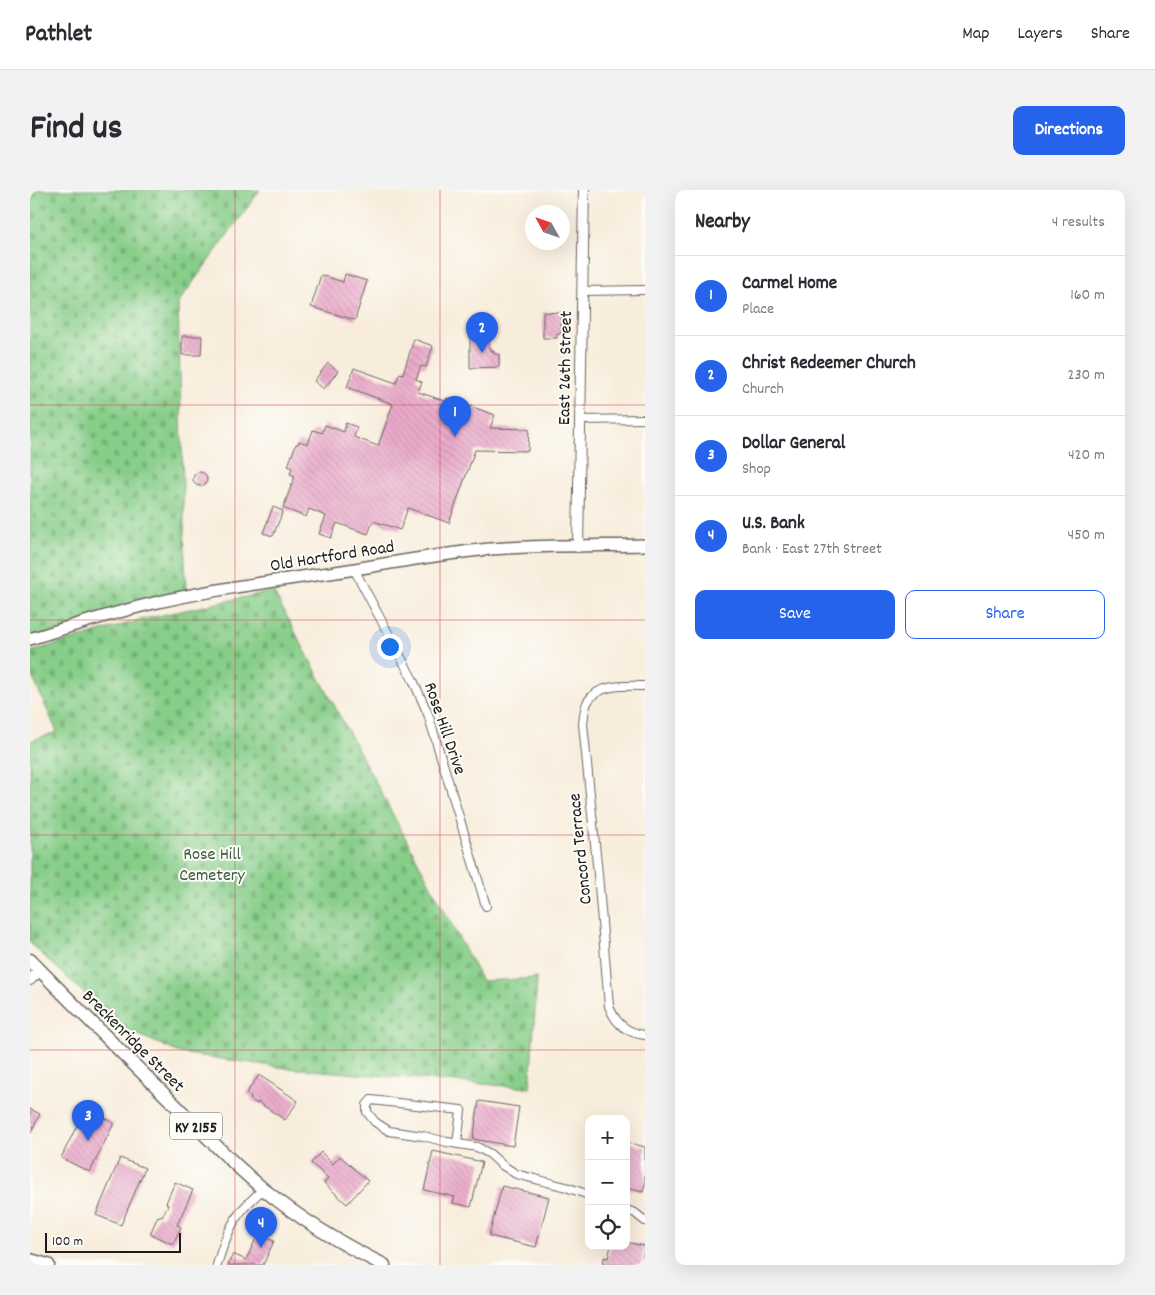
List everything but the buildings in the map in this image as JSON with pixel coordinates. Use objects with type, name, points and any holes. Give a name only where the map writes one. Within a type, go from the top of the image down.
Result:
[{"type":"main road","name":"Old Hartford Road","points":[[30,639],[169,600],[233,587],[444,555],[489,550],[645,546]]},
{"type":"main road","name":"Breckenridge Street","points":[[30,960],[122,1053],[263,1189],[324,1233],[384,1265]]},
{"type":"main road","points":[[30,1260],[48,1265]]},
{"type":"street","name":"East 26th Street","points":[[578,547],[584,190]]},
{"type":"street","points":[[582,291],[645,290]]},
{"type":"street","points":[[579,420],[645,419]]},
{"type":"street","name":"Rose Hill Drive","points":[[354,569],[413,680],[428,714],[486,906]]},
{"type":"street","name":"Concord Terrace","points":[[645,686],[618,686],[606,688],[596,693],[588,701],[584,711],[583,724],[609,1006],[612,1016],[619,1024],[628,1030],[645,1035]]},
{"type":"street","points":[[30,980],[40,970]]},
{"type":"street","points":[[457,1144],[461,1110],[370,1100],[367,1105],[367,1112],[375,1122],[389,1131],[423,1136],[457,1144],[477,1147],[490,1154],[502,1166],[516,1174],[585,1194]]},
{"type":"street","points":[[217,1265],[233,1222],[240,1212],[263,1189]]},
{"type":"street","points":[[630,1212],[645,1221]]},
{"type":"green space","points":[[30,190],[260,190],[178,303],[186,596],[30,639]]},
{"type":"green space","name":"Rose Hill Cemetery","points":[[273,591],[482,981],[537,978],[530,1088],[286,1068],[180,1053],[116,1025],[30,943],[30,741],[57,732],[30,671],[30,652],[140,620]]},
{"type":"place","name":"Christ Redeemer Church","points":[[482,353]]},
{"type":"place","name":"Carmel Home","points":[[455,437]]},
{"type":"place","name":"Dollar General","points":[[88,1141]]},
{"type":"place","name":"U.S. Bank","points":[[261,1248]]}]
